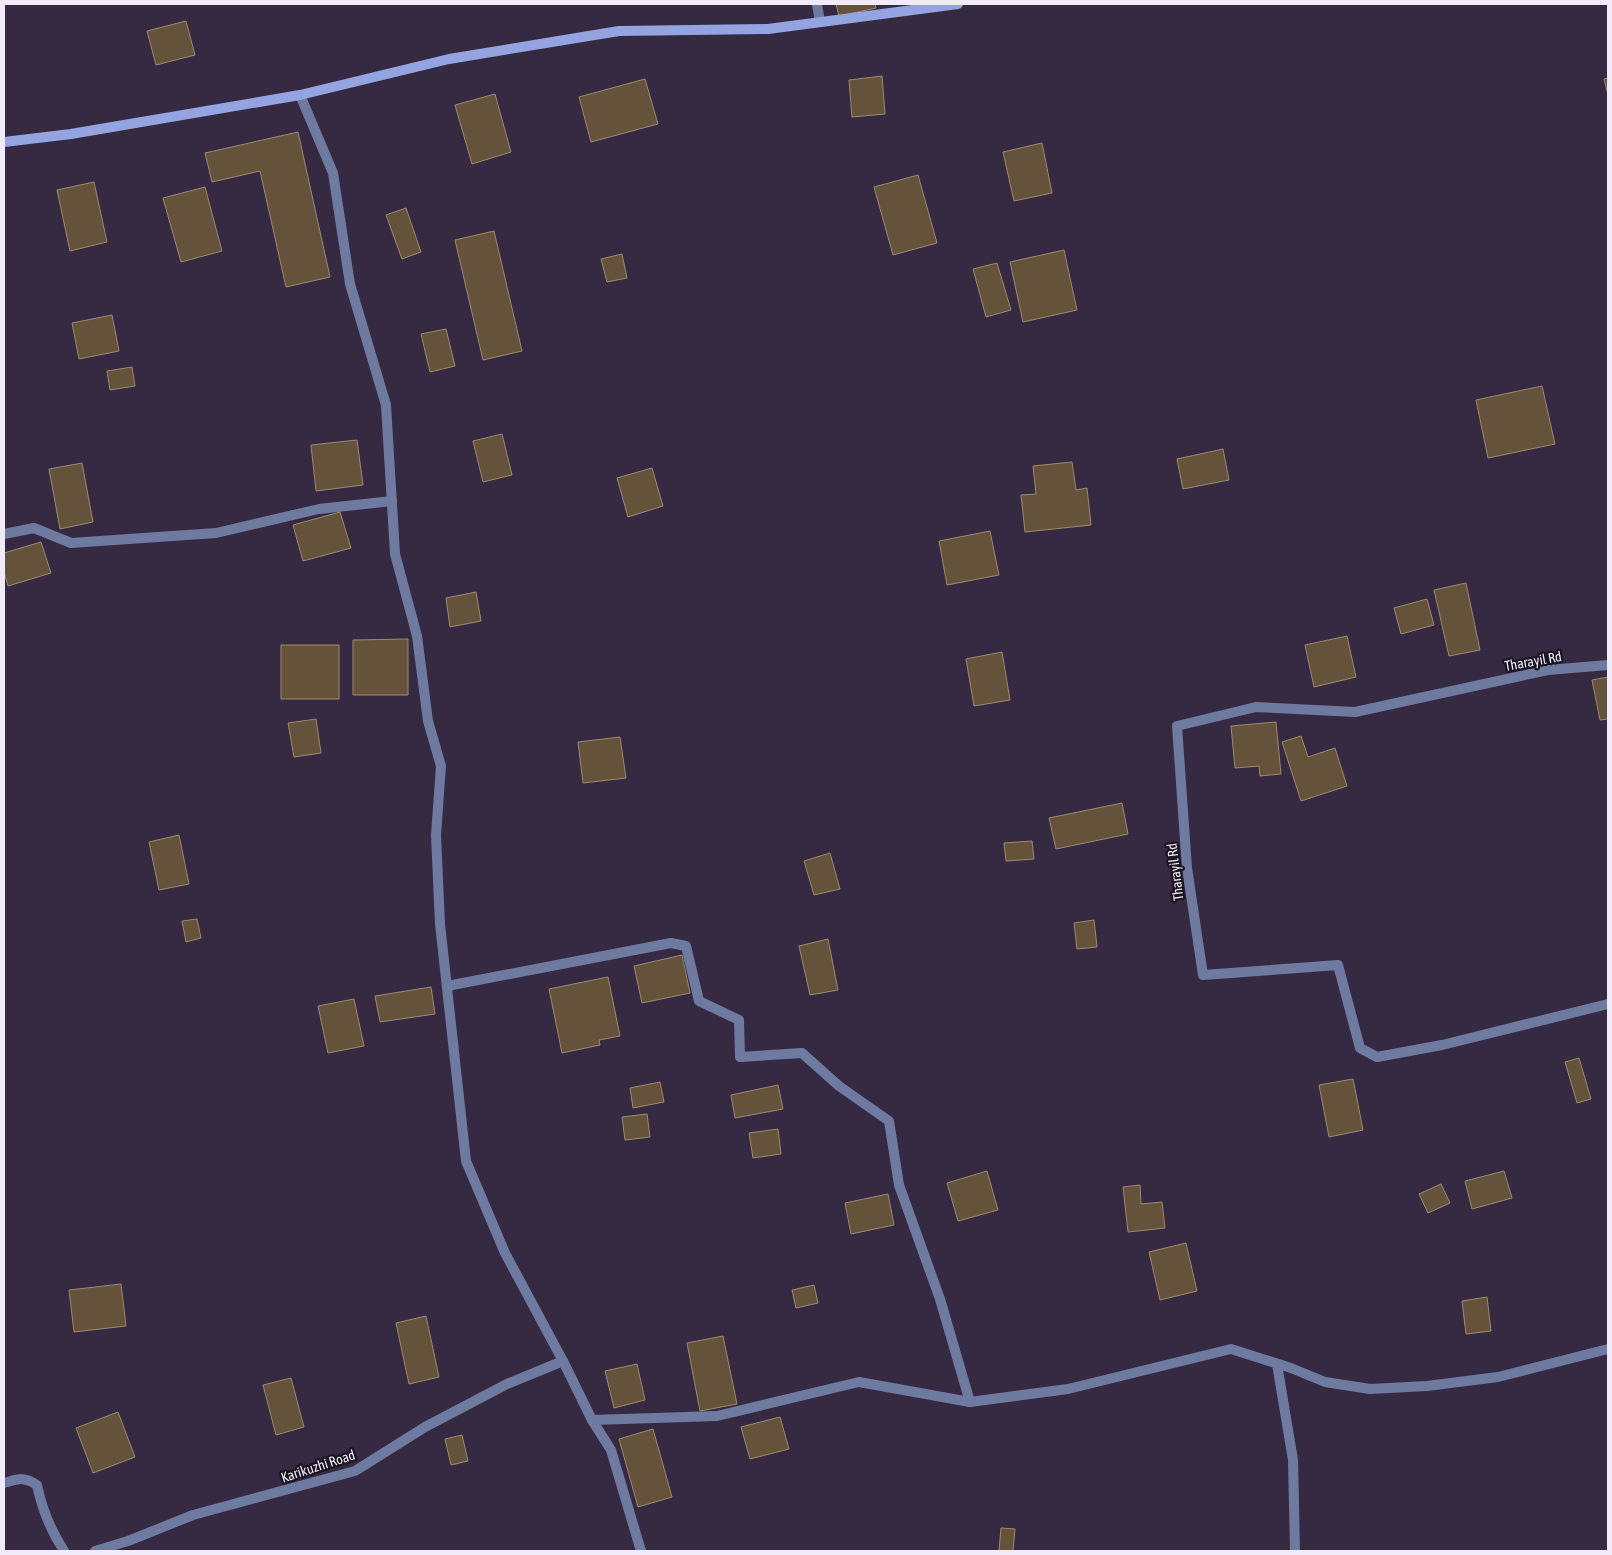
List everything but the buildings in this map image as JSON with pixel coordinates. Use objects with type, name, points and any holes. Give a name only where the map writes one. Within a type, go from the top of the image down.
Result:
[{"type":"main road","points":[[4,142],[71,134],[300,95],[449,59],[618,31],[768,29],[958,4]]},
{"type":"street","points":[[817,4],[820,22]]},
{"type":"street","points":[[300,95],[332,172],[350,284],[386,404],[395,554],[417,636],[428,721],[441,766],[436,836],[440,924],[466,1161],[505,1253],[563,1361],[592,1420],[611,1450],[641,1551]]},
{"type":"street","points":[[4,534],[34,528],[71,543],[216,533],[319,509],[392,502]]},
{"type":"street","name":"Tharayil Rd","points":[[1608,665],[1548,670],[1355,712],[1256,707],[1177,726],[1187,868],[1204,975],[1338,965],[1360,1048],[1377,1057],[1442,1045],[1608,1004]]},
{"type":"street","points":[[447,986],[671,943],[686,946],[699,1001],[739,1020],[740,1057],[802,1053],[838,1086],[889,1121],[899,1185],[940,1299],[970,1402]]},
{"type":"street","points":[[592,1420],[717,1416],[859,1382],[970,1402],[1068,1389],[1230,1349],[1325,1382],[1370,1389],[1427,1386],[1498,1377],[1608,1349]]},
{"type":"street","name":"Karikuzhi Road","points":[[95,1551],[128,1541],[193,1515],[355,1471],[426,1427],[507,1384],[563,1361]]},
{"type":"street","points":[[1277,1364],[1293,1460],[1295,1551]]},
{"type":"street","points":[[4,1483],[19,1479],[29,1480],[37,1485],[42,1505],[56,1540],[64,1551]]}]
